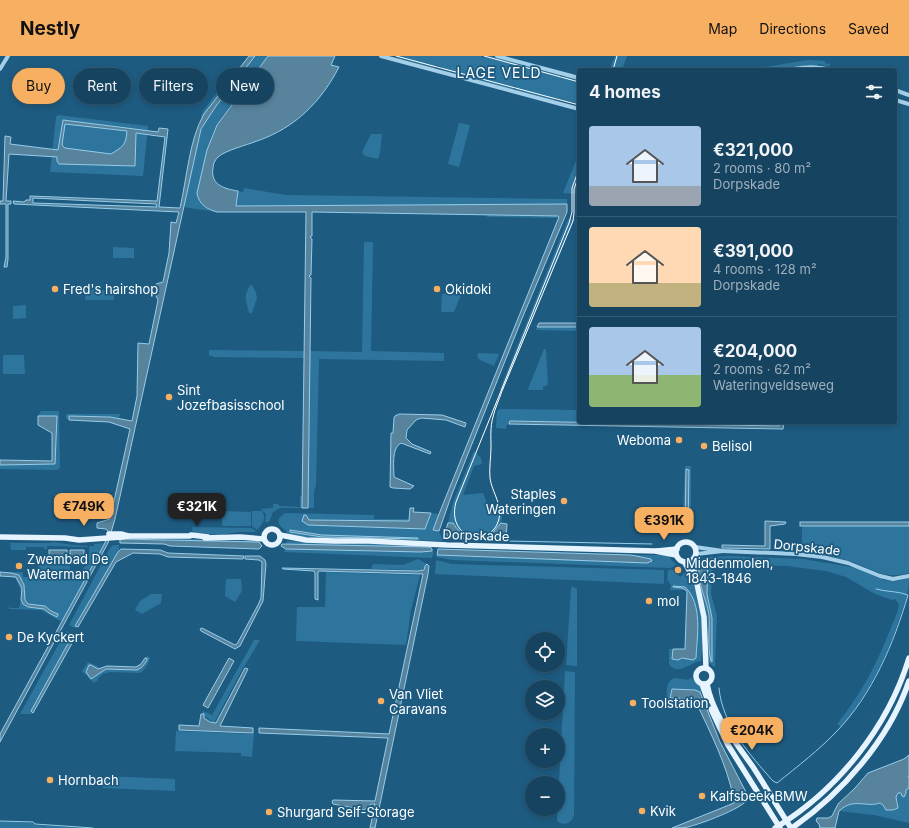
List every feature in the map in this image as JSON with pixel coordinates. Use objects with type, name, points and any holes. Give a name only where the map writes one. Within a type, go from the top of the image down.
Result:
[{"type":"main road","points":[[273,529],[277,531],[280,537],[277,544],[271,546],[266,544],[264,537],[266,531],[273,529]]},
{"type":"main road","points":[[0,537],[65,538],[122,534],[128,536],[190,536],[192,538],[240,537],[247,535],[264,537]]},
{"type":"main road","name":"Dorpskade","points":[[280,537],[334,541],[655,552],[676,555]]},
{"type":"main road","points":[[685,542],[692,544],[695,547],[696,554],[688,562],[681,561],[676,555],[677,549],[685,542]]},
{"type":"main road","name":"Dorpskade","points":[[655,552],[677,549]]},
{"type":"main road","points":[[688,562],[695,581],[704,617],[703,668]]},
{"type":"main road","points":[[705,684],[717,725],[724,739],[778,827],[833,782],[863,748],[893,700],[909,658]]},
{"type":"main road","points":[[703,668],[710,670],[712,676],[711,681],[705,684],[698,682],[695,677],[696,672],[703,668]]},
{"type":"main road","points":[[705,684],[715,711],[791,828],[830,797],[864,760],[893,718],[909,681]]},
{"type":"street","points":[[0,69],[8,56]]},
{"type":"street","points":[[381,56],[577,108]]},
{"type":"street","points":[[496,56],[577,77]]},
{"type":"street","points":[[798,68],[822,68]]},
{"type":"street","points":[[897,91],[909,95]]},
{"type":"street","points":[[897,101],[909,104]]},
{"type":"street","name":"Dorpskade","points":[[695,547],[723,551],[796,554],[822,557],[848,563],[880,576],[893,579],[909,576]]},
{"type":"street","name":"Dorpskade","points":[[696,554],[723,551]]},
{"type":"shaded area","points":[[249,56],[255,56],[246,68],[240,68]]},
{"type":"shaded area","points":[[255,56],[268,56],[259,68],[246,68]]},
{"type":"shaded area","points":[[268,56],[335,56],[331,65],[339,67],[324,92],[306,112],[295,121],[271,136],[226,152],[216,159],[213,167],[214,178],[220,185],[228,189],[238,191],[236,206],[567,204],[567,212],[521,321],[452,494],[439,531],[433,530],[559,217],[312,212],[312,236],[310,237],[312,239],[311,275],[309,276],[311,278],[308,508],[302,508],[306,212],[217,212],[204,206],[199,200],[197,193],[207,150],[217,125],[233,104],[274,104],[274,68],[259,68]]},
{"type":"shaded area","points":[[398,56],[481,56],[484,58],[485,56],[491,56],[520,64],[519,67],[522,68],[522,65],[560,75],[560,78],[563,79],[564,76],[577,79],[577,104],[516,90],[516,87],[514,86],[513,90],[478,80],[479,77],[475,76],[475,78],[443,70],[442,67],[435,65],[434,68],[398,58]]},
{"type":"shaded area","points":[[615,56],[627,56],[623,68],[610,68]]},
{"type":"shaded area","points":[[808,60],[825,61],[825,63],[830,64],[829,67],[819,64],[817,66],[794,68],[759,68]]},
{"type":"shaded area","points":[[216,94],[216,99],[202,118],[201,116]]},
{"type":"shaded area","points":[[216,99],[216,104],[218,104],[201,129],[115,519],[108,543],[0,742],[0,734],[105,543],[108,531],[106,529],[97,528],[97,523],[110,519],[130,429],[109,422],[69,420],[69,416],[110,417],[132,421],[137,396],[138,343],[149,344],[158,300],[156,296],[156,284],[163,282],[169,253],[171,222],[176,223],[179,212],[14,204],[13,201],[24,202],[26,200],[30,200],[30,196],[157,201],[165,137],[136,133],[135,166],[59,164],[57,157],[9,154],[6,201],[11,201],[11,204],[8,204],[8,259],[7,267],[4,267],[6,257],[6,204],[0,204],[0,201],[3,201],[5,136],[11,137],[10,144],[58,150],[63,120],[158,132],[159,128],[168,129],[159,207],[180,208],[189,160],[199,124],[204,114]],"holes":[[[65,124],[127,131],[126,140],[123,146],[111,154],[65,148],[62,145]],[[33,198],[156,204],[157,207],[33,203]]]},
{"type":"shaded area","points":[[218,104],[231,104],[217,124],[211,137],[209,210],[217,212],[183,207],[201,129]]},
{"type":"shaded area","points":[[58,115],[148,126],[143,176],[50,172],[56,117]]},
{"type":"shaded area","points":[[459,123],[470,125],[459,167],[448,164]]},
{"type":"shaded area","points":[[371,134],[382,134],[378,159],[365,156],[362,152]]},
{"type":"shaded area","points":[[577,158],[577,186],[575,194],[563,193]]},
{"type":"shaded area","points":[[244,188],[286,195],[567,199],[567,204],[236,206],[238,191],[243,192]]},
{"type":"shaded area","points":[[487,215],[557,216],[557,218],[487,217]]},
{"type":"shaded area","points":[[568,219],[574,219],[503,390],[501,390],[500,389]]},
{"type":"shaded area","points":[[364,242],[373,242],[371,351],[444,353],[444,361],[319,359],[316,485],[314,491],[314,508],[308,508],[310,351],[362,352]]},
{"type":"shaded area","points":[[113,247],[134,248],[134,258],[113,258]]},
{"type":"shaded area","points":[[250,285],[252,285],[257,298],[252,313],[249,313],[246,299],[246,293]]},
{"type":"shaded area","points":[[86,289],[104,290],[107,293],[114,293],[114,300],[85,300]]},
{"type":"shaded area","points":[[442,294],[461,295],[454,312],[441,312]]},
{"type":"shaded area","points":[[26,305],[26,318],[13,319],[13,306]]},
{"type":"shaded area","points":[[539,323],[577,323],[577,327],[537,327]]},
{"type":"shaded area","points":[[537,327],[577,327],[577,331],[536,330]]},
{"type":"shaded area","points":[[544,349],[546,349],[548,385],[543,387],[543,390],[529,390],[528,389]]},
{"type":"shaded area","points":[[209,350],[304,351],[304,358],[213,357],[209,356]]},
{"type":"shaded area","points":[[478,353],[499,354],[494,366],[480,360],[477,356]]},
{"type":"shaded area","points":[[3,355],[24,355],[25,374],[3,374]]},
{"type":"shaded area","points":[[500,409],[577,410],[577,422],[510,421],[506,426],[506,429],[496,428],[497,411]]},
{"type":"shaded area","points":[[41,411],[59,411],[60,468],[57,470],[0,469],[0,465],[55,464],[57,416],[38,416]]},
{"type":"shaded area","points":[[66,414],[120,414],[119,418],[102,416],[69,416],[69,419],[66,419]]},
{"type":"shaded area","points":[[399,414],[442,415],[466,423],[465,427],[446,420],[421,418],[416,420],[407,430],[406,438],[412,444],[431,452],[430,454],[401,443],[396,449],[394,454],[394,477],[414,486],[410,489],[390,487],[391,433],[393,433],[394,418]]},
{"type":"shaded area","points":[[38,416],[57,416],[55,464],[0,465],[0,460],[52,461],[52,433],[38,425]]},
{"type":"shaded area","points":[[510,421],[577,422],[577,424],[779,426],[780,424],[784,424],[783,429],[781,429],[509,424]]},
{"type":"shaded area","points":[[682,424],[780,424],[779,426]]},
{"type":"shaded area","points":[[474,451],[481,458],[482,464],[474,466],[463,495],[483,493],[490,511],[503,505],[501,524],[492,533],[480,538],[468,536],[462,533],[453,523],[448,523],[453,502]]},
{"type":"shaded area","points":[[685,466],[691,466],[691,533],[682,533]]},
{"type":"shaded area","points":[[686,469],[689,470],[688,530],[685,530]]},
{"type":"shaded area","points":[[300,496],[303,496],[302,508],[280,508],[273,512],[269,522],[265,522],[266,514],[261,509],[273,508],[273,504],[278,504],[279,506],[300,507]]},
{"type":"shaded area","points":[[410,508],[414,508],[413,512],[431,513],[425,529],[308,525],[302,521],[304,515],[306,515],[309,520],[409,521]]},
{"type":"shaded area","points":[[222,511],[251,512],[251,526],[222,526]]},
{"type":"shaded area","points":[[252,511],[262,511],[264,516],[261,526],[257,530],[252,526]]},
{"type":"shaded area","points":[[285,513],[374,515],[374,519],[409,519],[409,521],[309,520],[306,515],[304,515],[303,522],[308,525],[425,529],[431,513],[439,514],[433,530],[439,531],[443,541],[311,538],[288,535],[280,526],[279,522],[279,518]]},
{"type":"shaded area","points":[[765,521],[786,522],[785,524],[770,526],[770,549],[722,548],[722,545],[765,546]]},
{"type":"shaded area","points":[[800,522],[909,522],[909,526],[800,526]]},
{"type":"shaded area","points":[[448,523],[453,523],[456,528],[465,535],[474,538],[490,535],[501,523],[507,524],[506,541],[449,538],[445,532]]},
{"type":"shaded area","points":[[193,524],[193,527],[251,528],[256,531],[220,535],[194,533],[192,530]]},
{"type":"shaded area","points":[[802,526],[909,526],[909,573],[892,575],[878,573],[844,559],[802,552]]},
{"type":"shaded area","points":[[290,530],[322,535],[418,539],[322,537],[290,532]]},
{"type":"shaded area","points":[[129,537],[254,542],[121,539],[120,543],[118,542],[119,539]]},
{"type":"shaded area","points":[[120,539],[259,542],[262,546],[259,549],[170,546],[164,544],[120,543]]},
{"type":"shaded area","points":[[287,541],[431,546],[433,550],[430,547],[286,544]]},
{"type":"shaded area","points":[[10,543],[51,543],[88,547],[47,546],[47,549],[44,549],[44,547],[26,547],[26,550],[11,550]]},
{"type":"shaded area","points":[[105,543],[62,622],[41,610],[9,609],[9,605],[10,608],[19,608],[21,600],[19,585],[15,578],[11,576],[19,579],[21,583],[22,601],[25,606],[30,608],[41,608],[49,613],[58,614],[45,606],[28,604],[25,600],[25,588],[17,574],[11,572],[23,572],[23,577],[29,577],[29,572],[38,571],[38,564],[70,565],[70,570],[82,570],[89,562],[89,546]]},
{"type":"shaded area","points":[[282,544],[430,547],[432,551],[286,549],[281,546]]},
{"type":"shaded area","points":[[113,545],[119,545],[119,550],[74,628],[69,625]]},
{"type":"shaded area","points":[[121,549],[160,550],[168,553],[244,556],[243,559],[168,557],[160,554],[133,553],[116,562],[78,627],[75,626]]},
{"type":"shaded area","points":[[285,549],[394,552],[434,551],[432,558],[284,552]]},
{"type":"shaded area","points":[[438,549],[631,555],[651,559],[652,561],[647,563],[437,555]]},
{"type":"shaded area","points":[[49,550],[67,550],[67,561],[49,561]]},
{"type":"shaded area","points":[[70,550],[84,550],[84,562],[70,561]]},
{"type":"shaded area","points":[[437,555],[647,563],[651,562],[651,559],[631,555],[670,555],[671,560],[676,564],[670,568],[452,560],[436,557]]},
{"type":"shaded area","points":[[245,556],[260,556],[265,560],[263,601],[240,646],[235,649],[201,631],[200,629],[202,628],[235,645],[237,644],[261,598],[262,562],[259,560],[245,559]]},
{"type":"shaded area","points":[[730,556],[803,559],[857,568],[884,580],[896,581],[909,578],[905,602],[883,661],[860,702],[841,727],[837,724],[853,702],[874,667],[898,611],[899,604],[895,599],[892,600],[875,594],[846,577],[826,571],[787,566],[713,564],[711,594],[717,616],[716,664],[714,667],[707,661],[706,613],[695,570],[698,569],[701,560],[706,557]],"holes":[[[708,559],[707,594],[712,618],[712,658],[709,645],[708,608],[699,575]]]},
{"type":"shaded area","points":[[708,558],[707,594],[712,618],[712,662],[709,650],[709,615],[699,573],[702,563]]},
{"type":"shaded area","points":[[418,559],[427,564],[422,570],[371,569],[373,564],[403,565]]},
{"type":"shaded area","points":[[436,560],[452,564],[664,570],[664,583],[435,574]]},
{"type":"shaded area","points":[[427,564],[429,566],[428,574],[375,828],[370,828],[375,804],[371,804],[364,810],[333,804],[332,802],[333,800],[375,801],[388,738],[259,733],[259,728],[389,734],[423,574],[319,571],[318,600],[315,599],[314,571],[282,568],[418,571],[424,570]]},
{"type":"shaded area","points":[[668,570],[673,570],[680,577],[686,572],[689,572],[701,606],[703,629],[701,661],[680,669],[672,668],[669,664],[669,649],[673,649],[672,659],[691,660],[697,644],[696,610],[693,597],[685,587],[673,587],[682,588],[685,590],[670,590],[671,584],[667,581]]},
{"type":"shaded area","points":[[0,572],[19,575],[24,585],[25,600],[28,604],[45,606],[58,614],[57,617],[44,609],[28,607],[23,604],[21,600],[22,588],[16,577],[0,576]]},
{"type":"shaded area","points":[[326,572],[420,575],[411,610],[406,645],[296,641],[297,607],[325,607]]},
{"type":"shaded area","points":[[226,579],[241,579],[242,591],[235,602],[225,596]]},
{"type":"shaded area","points":[[572,586],[577,589],[577,666],[566,665]]},
{"type":"shaded area","points":[[673,586],[685,587],[691,594],[697,611],[698,630],[696,658],[693,660],[682,658],[678,660],[672,659],[673,649],[685,649],[687,591]]},
{"type":"shaded area","points":[[151,594],[162,594],[161,603],[142,614],[135,610],[140,601]]},
{"type":"shaded area","points":[[66,631],[76,636],[75,638],[71,638],[31,711],[33,713],[20,714]]},
{"type":"shaded area","points":[[71,638],[75,638],[33,713],[31,711]]},
{"type":"shaded area","points":[[254,640],[260,640],[238,677],[214,723],[202,714],[203,711],[212,715]]},
{"type":"shaded area","points":[[147,655],[150,658],[149,662],[140,673],[110,672],[103,674],[94,683],[82,671],[88,662],[99,667],[98,669],[91,665],[86,672],[106,669],[137,670],[147,660]]},
{"type":"shaded area","points":[[145,658],[147,658],[147,660],[145,663],[137,670],[106,669],[91,679],[86,672],[89,665],[98,669],[107,666],[136,667],[141,664]]},
{"type":"shaded area","points":[[229,658],[234,661],[208,708],[203,705]]},
{"type":"shaded area","points":[[245,668],[248,669],[220,726],[253,728],[253,733],[179,730],[179,725],[199,726],[201,714],[204,714],[204,718],[210,722],[216,723]]},
{"type":"shaded area","points":[[565,671],[575,672],[574,815],[570,822],[563,824],[558,822],[557,819],[557,816],[565,816],[565,776],[559,776],[560,768],[565,768],[565,728],[562,728],[562,720],[565,720]]},
{"type":"shaded area","points":[[674,678],[689,680],[689,678],[691,678],[704,691],[671,690],[670,701],[667,701],[668,685]]},
{"type":"shaded area","points":[[672,689],[695,690],[700,692],[720,742],[747,794],[748,799],[738,807],[720,816],[682,828],[672,828],[734,803],[734,800],[723,762],[696,702],[692,699],[670,698]]},
{"type":"shaded area","points":[[176,731],[254,734],[252,757],[241,756],[241,753],[175,751]]},
{"type":"shaded area","points":[[909,755],[909,788],[906,790],[904,797],[901,793],[898,793],[896,797],[898,808],[886,810],[880,803],[850,805],[839,811],[835,828],[820,828],[816,821],[817,818],[828,818],[832,816],[838,804],[868,773],[904,759]]},
{"type":"shaded area","points":[[104,776],[175,779],[175,791],[103,788]]},
{"type":"shaded area","points":[[909,788],[909,823],[874,815],[839,811],[844,807],[855,804],[880,803],[884,806],[898,803],[896,797],[898,793],[901,794]]},
{"type":"shaded area","points":[[0,821],[32,823],[36,825],[85,828],[0,828]]},
{"type":"waterway","points":[[506,541],[652,544]]},
{"type":"waterway","points":[[719,688],[725,714],[738,738],[764,771],[773,781],[777,783],[816,751],[850,717],[871,685],[880,668],[889,650],[908,595],[876,589]]},
{"type":"waterway","points":[[0,821],[33,822],[35,824],[93,828]]},
{"type":"tram line","points":[[396,56],[577,104]]},
{"type":"tram line","points":[[484,56],[577,81]]},
{"type":"tram line","points":[[614,68],[617,56]]},
{"type":"tram line","points":[[577,174],[572,188],[572,212],[569,223],[456,502],[455,515],[457,524],[470,536],[478,537],[486,535],[493,530],[498,522],[500,510],[490,478],[492,421],[502,391],[573,221],[574,189],[577,181]]},
{"type":"place","name":"Fred's hairshop","points":[[55,289]]},
{"type":"place","name":"Okidoki","points":[[437,289]]},
{"type":"place","name":"Sint Jozefbasisschool","points":[[169,397]]},
{"type":"place","name":"Weboma","points":[[679,440]]},
{"type":"place","name":"Belisol","points":[[704,446]]},
{"type":"place","name":"Staples Wateringen","points":[[564,501]]},
{"type":"place","name":"Zwembad De Waterman","points":[[19,566]]},
{"type":"place","name":"Middenmolen, 1843-1846","points":[[678,570]]},
{"type":"place","name":"mol","points":[[649,601]]},
{"type":"place","name":"De Kyckert","points":[[9,637]]},
{"type":"place","name":"Van Vliet Caravans","points":[[381,701]]},
{"type":"place","name":"Toolstation","points":[[633,703]]},
{"type":"place","name":"Hornbach","points":[[50,780]]},
{"type":"place","name":"Kalfsbeek BMW","points":[[702,796]]},
{"type":"place","name":"Kvik","points":[[642,811]]},
{"type":"place","name":"Shurgard Self-Storage","points":[[269,812]]},
{"type":"district","name":"LAGE VELD","points":[[499,72]]}]
